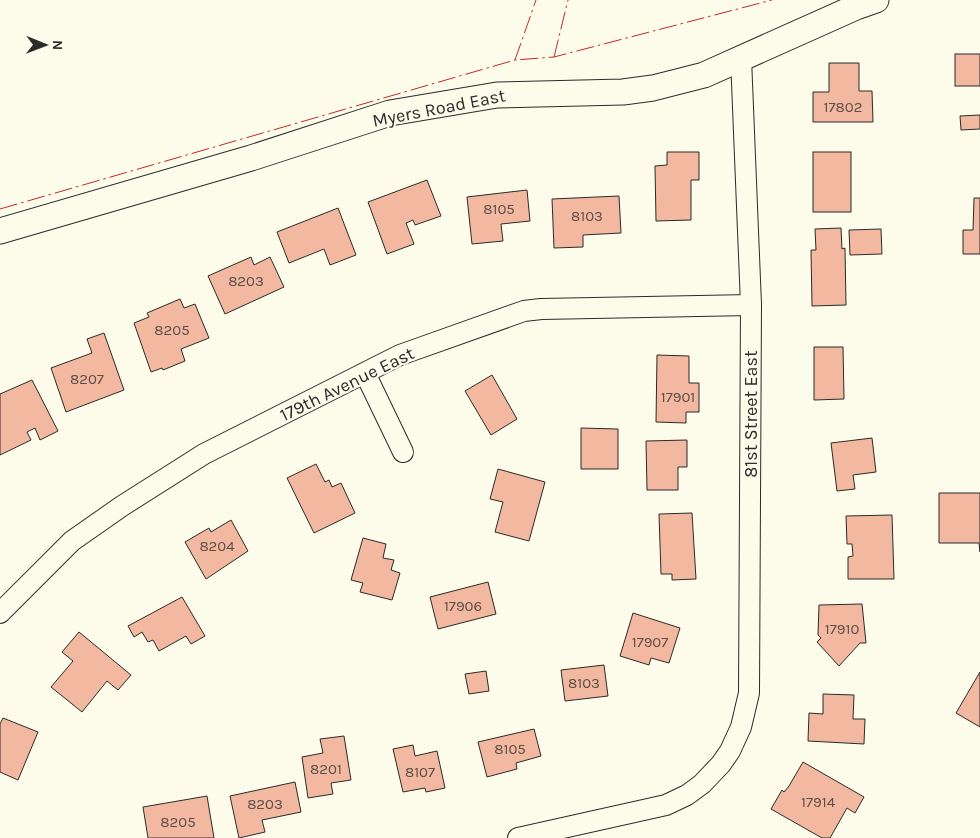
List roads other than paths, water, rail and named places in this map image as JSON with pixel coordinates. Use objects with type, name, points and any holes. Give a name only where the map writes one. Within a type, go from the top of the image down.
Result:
[{"type":"street","name":"Myers Road East","points":[[0,231],[251,158],[390,113],[496,95],[623,92],[653,88],[704,75],[876,0]]},
{"type":"street","name":"81st Street East","points":[[518,838],[666,805],[695,789],[721,764],[730,751],[741,727],[749,692],[751,305],[741,58]]},
{"type":"street","name":"179th Avenue East","points":[[0,613],[72,542],[122,506],[204,454],[400,355],[524,311],[541,309],[751,305]]},
{"type":"street","points":[[365,373],[403,452]]}]
